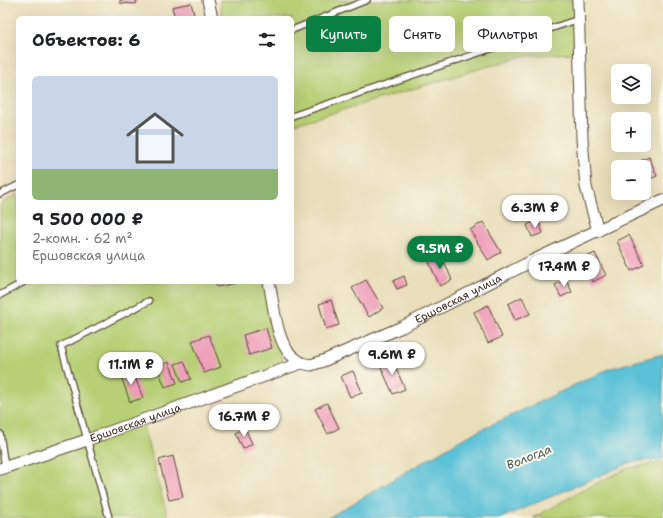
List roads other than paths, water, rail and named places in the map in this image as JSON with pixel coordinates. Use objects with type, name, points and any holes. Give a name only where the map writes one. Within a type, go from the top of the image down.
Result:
[{"type":"street","points":[[208,0],[212,16]]},
{"type":"street","points":[[578,0],[583,147],[586,187],[598,231]]},
{"type":"street","name":"Ершовская улица","points":[[2,468],[87,440],[300,363],[311,365],[323,361],[402,327],[532,261],[663,200]]},
{"type":"street","points":[[269,284],[280,334],[286,350],[300,363]]},
{"type":"lane","points":[[294,29],[367,0]]},
{"type":"lane","points":[[294,115],[578,19]]},
{"type":"lane","points":[[0,194],[16,186]]},
{"type":"lane","points":[[0,295],[20,284]]},
{"type":"lane","points":[[109,518],[60,346],[149,301]]},
{"type":"lane","points":[[0,434],[2,468]]},
{"type":"water","name":"Вологда","points":[[663,354],[663,459],[632,462],[501,518],[328,518],[464,438],[608,369]]}]
